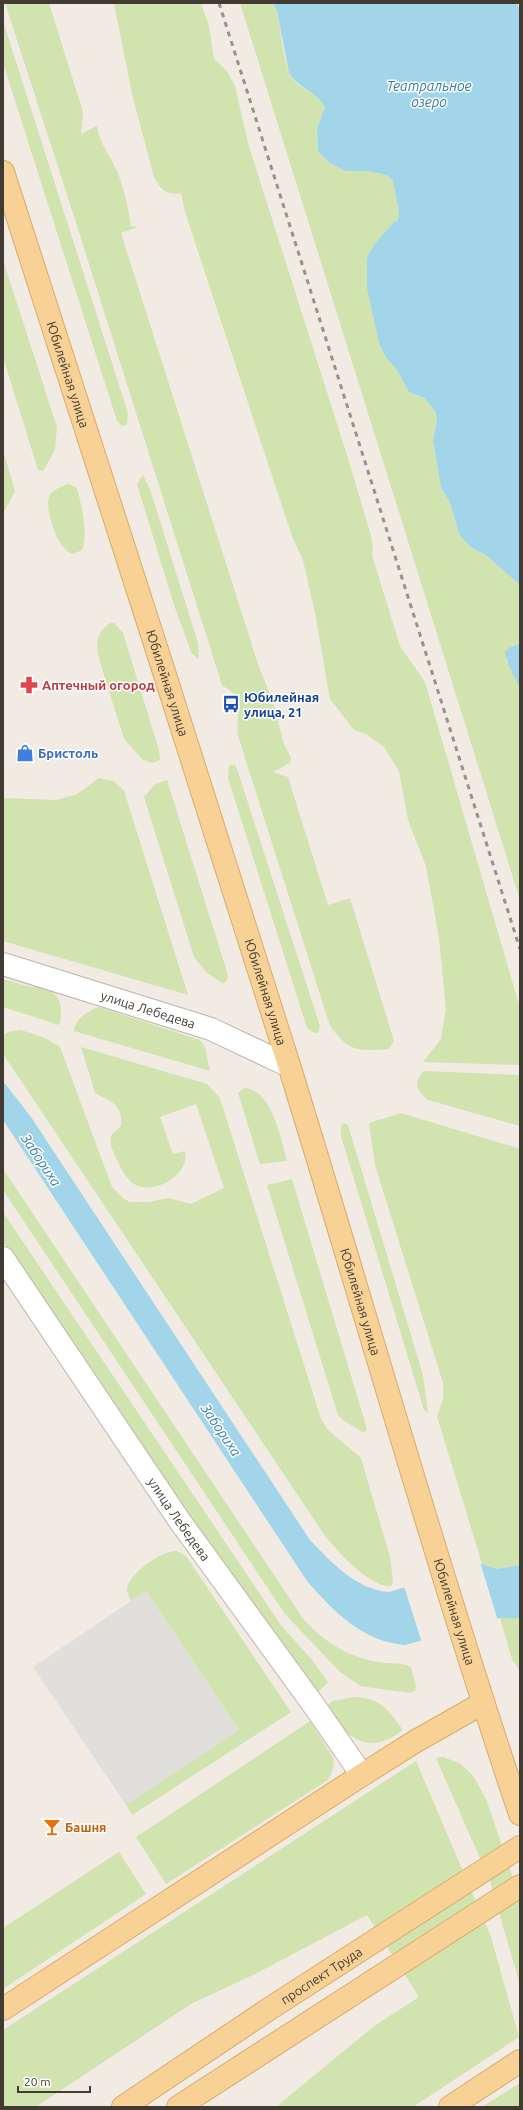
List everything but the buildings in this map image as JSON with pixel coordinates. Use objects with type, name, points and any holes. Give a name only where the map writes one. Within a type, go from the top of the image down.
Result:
[{"type":"main road","name":"Юбилейная улица","points":[[3,172],[191,754],[289,1066],[468,1657],[520,1814]]},
{"type":"main road","points":[[3,2009],[362,1775],[416,1741],[483,1703]]},
{"type":"main road","name":"проспект Труда","points":[[123,2107],[520,1846]]},
{"type":"main road","points":[[178,2107],[520,1886]]},
{"type":"main road","points":[[450,2107],[520,2061]]},
{"type":"street","name":"улица Лебедева","points":[[3,964],[211,1029],[289,1066]]},
{"type":"street","name":"улица Лебедева","points":[[3,1258],[179,1520],[315,1707],[362,1775]]},
{"type":"green space","points":[[5,3],[49,3],[83,112],[81,134],[97,126],[102,143],[119,177],[126,198],[131,226],[138,227],[121,233],[258,664],[273,702],[284,744],[291,758],[290,763],[273,772],[288,777],[328,905],[350,898],[394,1041],[389,1049],[362,1050],[350,1046],[337,1035],[330,1026],[239,739],[237,703],[232,692],[222,685]]},
{"type":"green space","points":[[114,3],[201,3],[209,26],[214,59],[227,71],[235,86],[248,143],[351,468],[371,536],[373,547],[372,555],[400,646],[425,682],[520,1008],[520,1065],[423,1062],[441,1039],[446,1009],[439,938],[426,866],[408,820],[399,771],[384,747],[366,734],[354,730],[330,699],[315,613],[303,560],[292,536],[185,212],[181,193],[176,194],[164,191],[154,177],[132,94]]},
{"type":"green space","points":[[240,3],[273,3],[277,11],[287,65],[293,79],[300,86],[317,97],[325,107],[317,128],[318,151],[330,163],[345,171],[366,171],[387,175],[393,181],[399,212],[398,220],[392,224],[376,242],[367,262],[367,280],[379,343],[386,358],[397,370],[405,384],[416,395],[424,398],[435,411],[437,419],[433,441],[441,488],[450,503],[459,534],[470,547],[486,555],[520,585],[520,644],[510,647],[506,660],[515,674],[520,689],[520,900]]},
{"type":"green space","points":[[3,21],[128,413],[127,425],[122,426],[117,421],[3,63]]},
{"type":"green space","points":[[3,260],[57,427],[55,450],[43,471],[38,470],[3,357]]},
{"type":"green space","points":[[3,450],[15,491],[3,514]]},
{"type":"green space","points":[[143,475],[150,489],[198,643],[199,659],[192,654],[175,608],[137,484]]},
{"type":"green space","points":[[69,484],[77,488],[85,528],[82,550],[73,554],[68,552],[58,539],[51,520],[48,503],[49,497],[54,490]]},
{"type":"green space","points":[[111,623],[114,623],[123,633],[159,750],[160,760],[153,763],[143,760],[124,739],[98,655],[97,645],[99,636],[103,629]]},
{"type":"green space","points":[[234,764],[237,769],[320,1026],[318,1033],[312,1032],[307,1028],[228,778],[229,766]]},
{"type":"green space","points":[[99,778],[114,781],[124,791],[188,995],[3,941],[3,798],[56,800],[77,794]]},
{"type":"green space","points":[[167,780],[227,972],[228,979],[223,984],[206,972],[194,957],[144,797],[155,784]]},
{"type":"green space","points":[[3,979],[29,987],[44,987],[55,994],[61,1009],[59,1025],[3,1007]]},
{"type":"green space","points":[[99,1007],[200,1040],[205,1047],[210,1071],[74,1031],[76,1023],[79,1019],[91,1010]]},
{"type":"green space","points":[[21,1030],[45,1038],[60,1047],[112,1187],[124,1199],[130,1202],[149,1202],[168,1198],[191,1204],[224,1188],[196,1104],[160,1117],[173,1154],[185,1151],[185,1160],[182,1169],[167,1182],[157,1186],[138,1186],[130,1181],[124,1174],[111,1146],[111,1137],[121,1125],[120,1112],[114,1104],[95,1093],[81,1047],[207,1084],[220,1098],[321,1419],[328,1430],[361,1458],[390,1557],[393,1582],[391,1586],[374,1582],[364,1575],[344,1557],[323,1533],[3,1054],[3,1035],[11,1031]]},
{"type":"green space","points":[[424,1071],[520,1075],[520,1126],[428,1100],[417,1086],[418,1079]]},
{"type":"green space","points":[[244,1088],[254,1091],[262,1097],[268,1106],[278,1128],[287,1161],[260,1164],[238,1093]]},
{"type":"green space","points":[[401,1113],[520,1149],[520,1565],[497,1569],[482,1564],[437,1416],[443,1399],[443,1383],[375,1165],[369,1123]]},
{"type":"green space","points":[[344,1123],[348,1125],[423,1375],[428,1413],[424,1410],[341,1136],[341,1126]]},
{"type":"green space","points":[[3,1169],[302,1617],[326,1640],[345,1652],[367,1660],[382,1663],[403,1664],[411,1667],[416,1686],[415,1691],[410,1693],[360,1686],[339,1671],[285,1614],[3,1190]]},
{"type":"green space","points":[[292,1179],[367,1429],[364,1433],[343,1420],[338,1415],[267,1185]]},
{"type":"green space","points":[[3,1212],[280,1624],[312,1660],[328,1682],[313,1698],[307,1699],[3,1242]]},
{"type":"green space","points":[[177,1551],[186,1556],[291,1712],[132,1815],[126,1805],[239,1730],[146,1591],[131,1601],[127,1591],[128,1585],[138,1571],[154,1559]]},
{"type":"green space","points":[[500,1618],[520,1618],[520,1671],[512,1659]]},
{"type":"green space","points":[[354,1697],[368,1699],[384,1707],[393,1716],[402,1730],[393,1737],[374,1743],[357,1739],[349,1734],[341,1728],[328,1705],[333,1701]]},
{"type":"green space","points":[[310,1721],[334,1759],[333,1769],[328,1780],[166,1884],[136,1837]]},
{"type":"green space","points":[[443,1757],[461,1764],[474,1777],[486,1799],[510,1869],[520,1900],[520,1985],[490,1881],[436,1758]]},
{"type":"green space","points":[[416,1761],[491,1937],[519,2037],[413,2107],[276,2107],[374,2026],[419,1997],[367,1915],[257,1973],[191,2004],[36,2107],[3,2107],[3,2030]]},
{"type":"green space","points":[[119,1852],[146,1894],[3,1989],[3,1928]]},
{"type":"green space","points":[[520,2083],[520,2107],[482,2107]]},
{"type":"shaded area","points":[[146,1591],[239,1730],[126,1805],[33,1667]]},
{"type":"water","name":"Театральное озеро","points":[[273,3],[517,3],[520,11],[520,585],[486,555],[470,547],[459,534],[450,503],[441,488],[433,441],[437,419],[435,411],[424,398],[409,392],[397,370],[386,358],[379,343],[367,288],[367,262],[368,255],[376,242],[392,224],[398,220],[399,212],[393,181],[387,175],[366,171],[345,171],[330,163],[318,151],[317,128],[325,107],[317,97],[297,82],[289,73],[277,11]]},
{"type":"water","points":[[520,644],[520,689],[509,666],[505,652],[510,647]]},
{"type":"water","name":"Забориха","points":[[3,1081],[31,1117],[310,1540],[345,1574],[366,1586],[389,1592],[482,1564],[497,1569],[520,1565],[520,1618],[500,1618],[405,1645],[390,1643],[362,1631],[338,1614],[327,1603],[307,1581],[3,1120]]},
{"type":"pier","points":[[480,1562],[498,1621],[422,1643],[404,1586]]},
{"type":"railway","points":[[219,3],[520,949]]},
{"type":"place","name":"Аптечный огород","points":[[29,685]]},
{"type":"place","name":"Юбилейная улица, 21","points":[[231,704]]},
{"type":"place","name":"Бристоль","points":[[25,753]]},
{"type":"place","name":"Башня","points":[[52,1827]]}]
